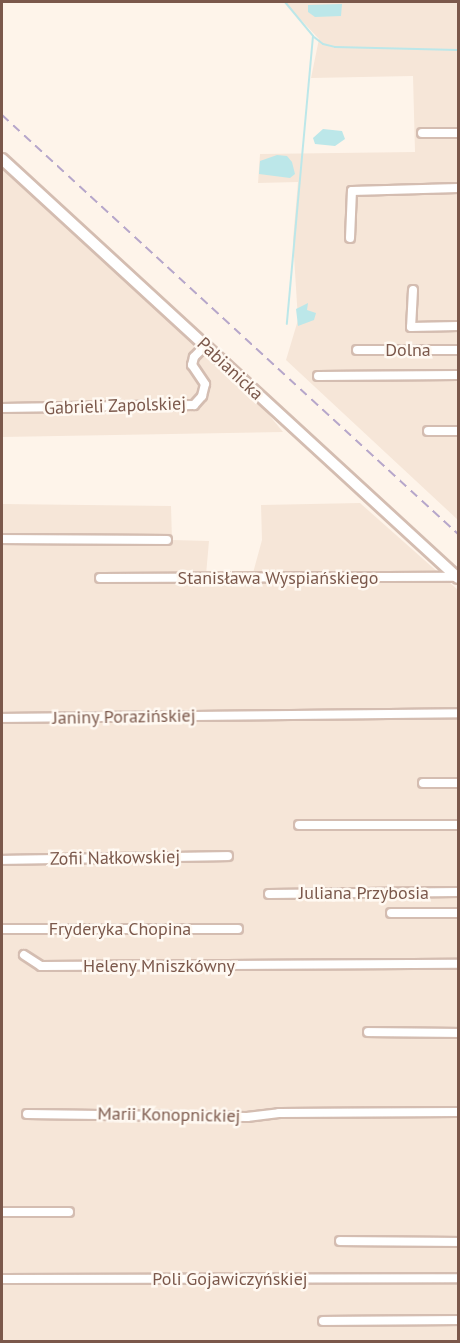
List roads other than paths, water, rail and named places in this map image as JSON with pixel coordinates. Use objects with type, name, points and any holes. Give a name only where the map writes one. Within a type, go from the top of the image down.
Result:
[{"type":"main road","name":"Pabianicka","points":[[2,159],[458,578]]},
{"type":"street","points":[[422,133],[459,133]]},
{"type":"street","points":[[350,238],[352,192],[459,188]]},
{"type":"street","points":[[413,290],[411,327],[459,326]]},
{"type":"street","name":"Gabrieli Zapolskiej","points":[[2,408],[194,405],[202,396],[205,384],[192,365],[194,357],[205,346]]},
{"type":"street","name":"Dolna","points":[[357,350],[459,350]]},
{"type":"street","points":[[318,376],[459,375]]},
{"type":"street","points":[[428,431],[459,431]]},
{"type":"street","points":[[2,539],[167,540]]},
{"type":"street","name":"Stanisława Wyspiańskiego","points":[[99,578],[458,578]]},
{"type":"street","name":"Janiny Porazińskiej","points":[[2,718],[459,713]]},
{"type":"street","points":[[423,783],[459,783]]},
{"type":"street","points":[[299,825],[459,825]]},
{"type":"street","name":"Zofii Nałkowskiej","points":[[2,860],[228,856]]},
{"type":"street","name":"Juliana Przybosia","points":[[269,894],[459,892]]},
{"type":"street","points":[[391,913],[459,913]]},
{"type":"street","name":"Fryderyka Chopina","points":[[2,929],[238,929]]},
{"type":"street","name":"Heleny Mniszkówny","points":[[24,955],[41,966],[459,964]]},
{"type":"street","points":[[368,1032],[459,1033]]},
{"type":"street","name":"Marii Konopnickiej","points":[[27,1114],[247,1117],[311,1113],[459,1112]]},
{"type":"street","points":[[2,1212],[69,1212]]},
{"type":"street","points":[[340,1241],[459,1242]]},
{"type":"street","name":"Poli Gojawiczyńskiej","points":[[2,1279],[459,1278]]},
{"type":"street","points":[[322,1321],[459,1320]]},
{"type":"water","points":[[342,4],[341,16],[315,17],[308,12],[308,5]]},
{"type":"water","points":[[323,129],[342,131],[345,139],[335,146],[315,144],[313,138]]},
{"type":"water","points":[[277,155],[287,156],[292,162],[295,174],[290,178],[259,174],[260,161]]},
{"type":"water","points":[[308,303],[307,310],[316,313],[314,320],[298,326],[296,309]]},
{"type":"waterway","points":[[285,2],[313,36],[287,324]]},
{"type":"waterway","points":[[314,37],[323,44],[335,47],[458,50]]},
{"type":"railway","points":[[2,115],[458,534]]}]
